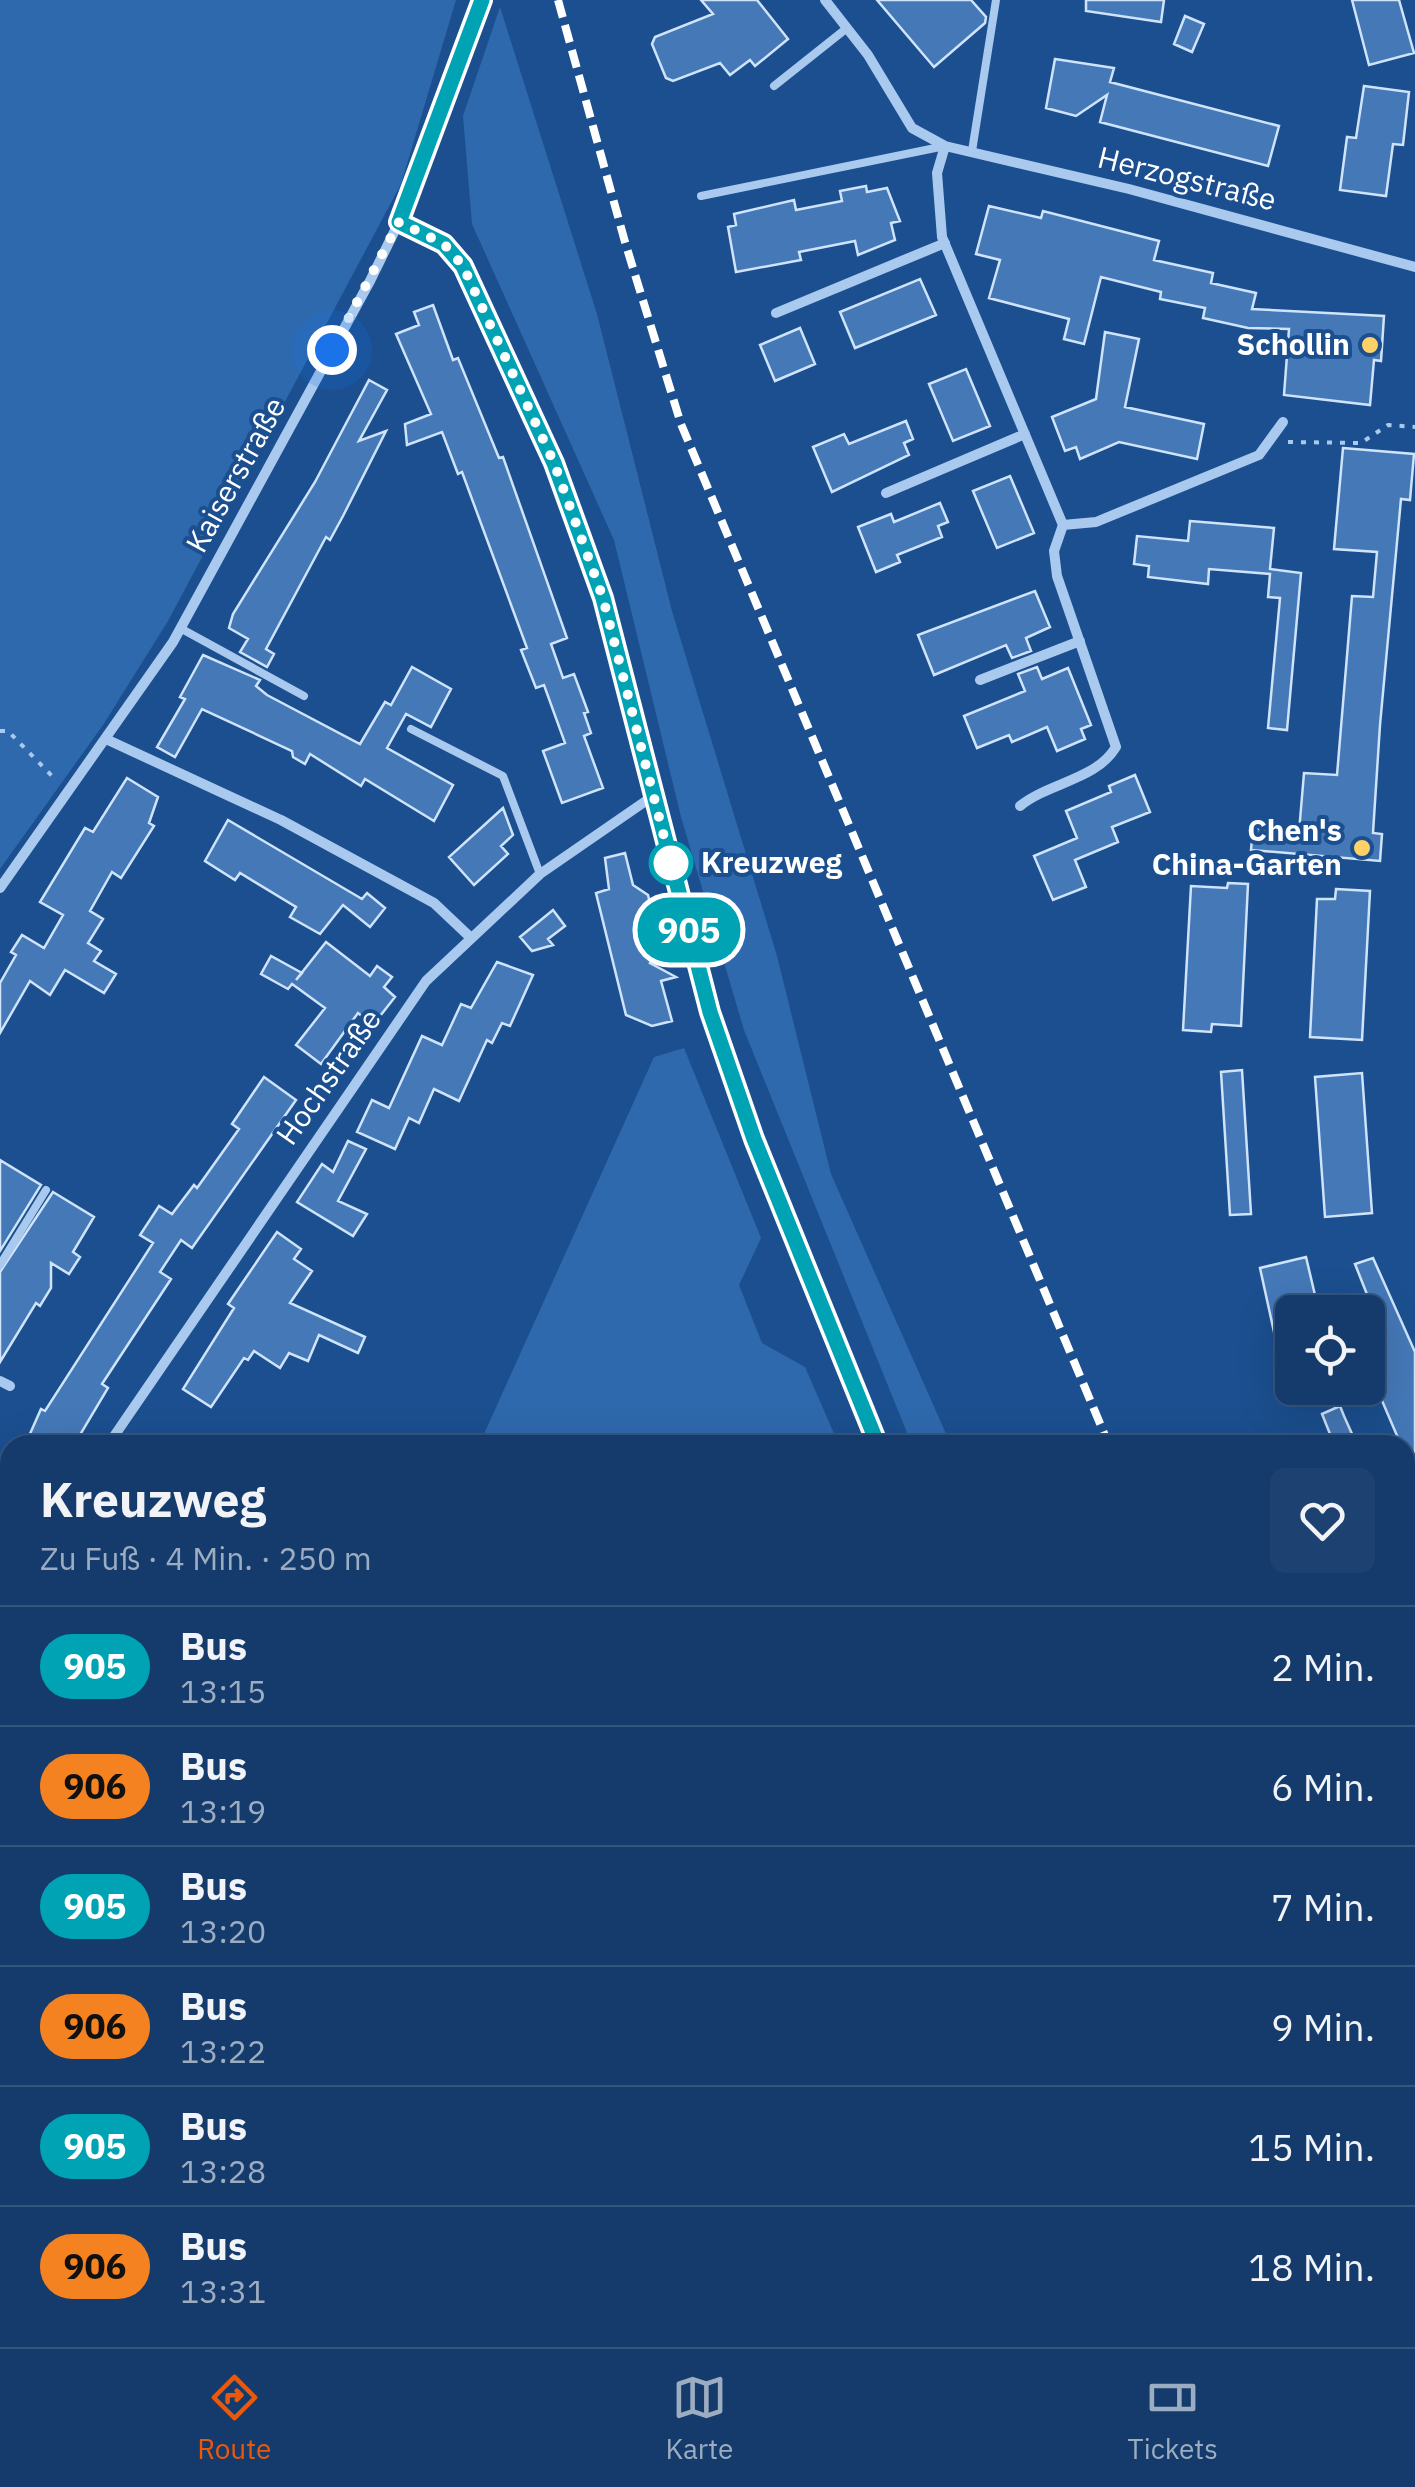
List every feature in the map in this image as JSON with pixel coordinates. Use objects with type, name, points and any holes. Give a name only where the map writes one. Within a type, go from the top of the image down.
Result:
[{"type":"street","name":"Kaiserstraße","points":[[0,888],[108,740],[180,628],[399,222],[482,0]]},
{"type":"street","points":[[824,0],[848,28],[912,128],[946,146],[937,173],[945,244],[1063,525],[1054,551],[1057,576],[1116,747],[1106,764],[1034,795],[1020,806]]},
{"type":"street","name":"Herzogstraße","points":[[946,146],[1244,218],[1415,267]]},
{"type":"street","points":[[399,222],[444,244],[463,266],[554,463],[603,598],[710,1012],[754,1139],[874,1435]]},
{"type":"street","points":[[776,312],[945,244]]},
{"type":"street","points":[[1063,525],[1096,522],[1259,455],[1284,422]]},
{"type":"street","points":[[886,493],[1025,434]]},
{"type":"street","points":[[980,680],[1080,641]]},
{"type":"street","points":[[108,740],[281,820],[434,903],[470,936]]},
{"type":"street","name":"Hochstraße","points":[[115,1435],[334,1110],[426,982],[470,936],[540,874],[653,796]]},
{"type":"lane","points":[[972,152],[996,0]]},
{"type":"lane","points":[[774,86],[848,28]]},
{"type":"lane","points":[[700,196],[946,146]]},
{"type":"lane","points":[[180,628],[304,696]]},
{"type":"lane","points":[[411,730],[504,776],[540,874]]},
{"type":"lane","points":[[0,1266],[46,1190]]},
{"type":"path","points":[[1273,440],[1362,443],[1388,425],[1415,427]]},
{"type":"path","points":[[0,731],[8,730],[42,769],[70,791]]},
{"type":"shaded area","points":[[0,0],[456,0],[401,184],[168,621],[103,725],[0,869]]},
{"type":"shaded area","points":[[500,7],[597,314],[672,611],[777,956],[831,1174],[947,1435],[908,1435],[744,1030],[681,817],[614,540],[472,224],[463,116]]},
{"type":"shaded area","points":[[684,1048],[761,1238],[739,1285],[762,1343],[805,1367],[835,1435],[484,1435],[654,1057]]},
{"type":"building","points":[[701,0],[757,0],[788,39],[755,66],[750,60],[730,75],[720,63],[673,81],[666,78],[652,44],[655,37],[713,14]]},
{"type":"building","points":[[877,0],[971,0],[986,17],[985,23],[934,67]]},
{"type":"building","points":[[1086,0],[1164,0],[1161,22],[1086,11]]},
{"type":"building","points":[[1352,0],[1399,0],[1414,53],[1369,65]]},
{"type":"building","points":[[1185,16],[1204,24],[1192,52],[1174,44]]},
{"type":"building","points":[[1055,59],[1114,68],[1110,82],[1279,126],[1268,166],[1100,122],[1107,95],[1076,116],[1046,108]]},
{"type":"building","points":[[1364,86],[1409,92],[1403,145],[1393,144],[1386,196],[1340,190],[1347,137],[1356,138]]},
{"type":"building","points":[[866,186],[867,192],[887,188],[900,221],[891,223],[895,240],[858,255],[855,241],[799,252],[801,260],[736,272],[728,227],[736,225],[734,214],[794,200],[796,210],[842,201],[840,191]]},
{"type":"building","points":[[989,206],[1041,218],[1043,211],[1159,241],[1154,260],[1213,273],[1211,283],[1256,293],[1252,309],[1384,316],[1381,361],[1374,360],[1370,405],[1284,395],[1289,329],[1248,328],[1203,318],[1205,308],[1160,299],[1161,292],[1101,277],[1084,344],[1064,339],[1069,319],[989,298],[1000,260],[976,254]]},
{"type":"building","points":[[920,279],[936,315],[855,348],[840,312]]},
{"type":"building","points":[[433,305],[453,360],[458,358],[499,458],[503,457],[567,638],[551,644],[563,678],[574,674],[588,712],[584,713],[591,733],[584,736],[603,788],[562,803],[543,751],[565,743],[544,685],[536,688],[521,650],[527,648],[462,472],[458,474],[442,432],[407,445],[405,424],[431,414],[396,334],[419,325],[414,312]]},
{"type":"building","points":[[800,328],[815,364],[775,381],[760,345]]},
{"type":"building","points":[[1105,332],[1139,339],[1125,407],[1204,424],[1197,459],[1119,442],[1080,459],[1076,447],[1065,451],[1052,417],[1096,399]]},
{"type":"building","points":[[966,369],[990,426],[953,441],[929,384]]},
{"type":"building","points":[[369,380],[387,390],[359,441],[386,431],[330,540],[326,537],[266,649],[274,654],[267,667],[240,652],[248,639],[229,628],[233,614],[315,482]]},
{"type":"building","points":[[906,421],[913,439],[904,443],[909,455],[832,492],[813,447],[844,434],[849,444]]},
{"type":"building","points":[[1343,448],[1414,454],[1410,500],[1401,499],[1380,725],[1373,833],[1382,834],[1380,861],[1251,850],[1253,828],[1299,832],[1304,773],[1337,775],[1352,596],[1373,597],[1377,552],[1334,549]]},
{"type":"building","points":[[1010,476],[1034,533],[997,548],[973,491]]},
{"type":"building","points":[[940,503],[948,522],[938,526],[942,537],[897,555],[900,562],[876,572],[858,527],[891,514],[894,522]]},
{"type":"building","points":[[1190,521],[1274,528],[1270,569],[1301,573],[1287,730],[1268,728],[1280,598],[1268,597],[1270,574],[1209,569],[1208,584],[1148,577],[1149,566],[1134,564],[1137,536],[1188,541]]},
{"type":"building","points":[[1035,591],[1050,627],[1026,638],[1031,651],[1012,658],[1006,645],[934,675],[918,635]]},
{"type":"building","points":[[203,655],[260,680],[256,686],[267,695],[360,744],[385,702],[391,705],[412,667],[451,689],[431,727],[406,714],[387,748],[453,785],[434,821],[365,779],[361,786],[310,754],[305,764],[293,757],[292,751],[202,709],[175,757],[157,747],[185,699],[180,697]]},
{"type":"building","points":[[1037,667],[1042,679],[1068,668],[1091,725],[1081,729],[1085,739],[1057,751],[1047,727],[1012,742],[1009,735],[977,748],[964,716],[1025,691],[1018,674]]},
{"type":"building","points":[[1135,775],[1150,812],[1112,827],[1118,842],[1075,860],[1086,887],[1053,900],[1034,856],[1077,838],[1066,811],[1111,792],[1109,786]]},
{"type":"building","points":[[127,778],[158,797],[149,823],[154,826],[121,878],[112,872],[90,911],[103,919],[88,943],[101,951],[94,961],[116,974],[104,993],[65,970],[50,995],[30,981],[0,1033],[0,983],[16,955],[11,952],[22,935],[44,948],[63,915],[40,902],[85,828],[93,832]]},
{"type":"building","points":[[503,808],[513,835],[501,846],[508,854],[474,885],[449,857]]},
{"type":"building","points":[[228,820],[362,899],[367,893],[385,908],[370,927],[343,905],[320,934],[290,917],[296,907],[240,873],[235,880],[205,861]]},
{"type":"building","points":[[625,853],[633,885],[648,895],[651,907],[642,924],[658,934],[660,947],[650,963],[676,977],[661,981],[672,1021],[652,1026],[626,1015],[596,893],[609,889],[605,858]]},
{"type":"building","points":[[1228,883],[1248,884],[1241,1026],[1212,1024],[1211,1032],[1183,1030],[1191,886],[1227,888]]},
{"type":"building","points":[[1336,889],[1370,891],[1362,1040],[1310,1037],[1317,899],[1335,899]]},
{"type":"building","points":[[553,910],[565,926],[548,939],[553,945],[532,951],[520,937]]},
{"type":"building","points":[[326,942],[370,976],[377,966],[392,977],[384,987],[395,997],[373,1025],[358,1013],[321,1064],[296,1045],[325,1008],[292,984],[288,989],[261,974],[271,956],[302,973]]},
{"type":"building","points":[[497,962],[533,975],[510,1026],[502,1023],[492,1043],[487,1040],[459,1101],[434,1089],[419,1123],[409,1118],[395,1149],[357,1132],[372,1100],[389,1108],[422,1036],[442,1045],[461,1004],[471,1008]]},
{"type":"building","points":[[1242,1070],[1251,1214],[1230,1215],[1221,1072]]},
{"type":"building","points":[[1362,1073],[1372,1213],[1325,1217],[1315,1077]]},
{"type":"building","points":[[264,1077],[296,1100],[192,1248],[181,1240],[160,1272],[171,1279],[102,1384],[108,1388],[80,1435],[29,1435],[41,1409],[45,1411],[153,1243],[140,1235],[159,1206],[172,1214],[194,1185],[197,1188],[239,1129],[232,1124]]},
{"type":"building","points":[[348,1141],[366,1149],[338,1201],[367,1214],[353,1236],[297,1202],[322,1164],[333,1172]]},
{"type":"building","points":[[0,1160],[41,1185],[0,1251]]},
{"type":"building","points":[[53,1192],[94,1217],[73,1252],[80,1257],[69,1274],[51,1263],[51,1288],[40,1306],[36,1303],[0,1362],[0,1272]]},
{"type":"building","points":[[277,1232],[301,1249],[294,1259],[312,1271],[290,1303],[365,1337],[358,1353],[319,1335],[308,1361],[289,1353],[280,1368],[254,1351],[248,1360],[244,1358],[211,1407],[183,1389],[234,1308],[228,1304]]},
{"type":"building","points":[[1306,1257],[1315,1295],[1275,1295],[1274,1332],[1260,1268]]},
{"type":"building","points":[[1373,1258],[1415,1352],[1415,1435],[1397,1435],[1384,1405],[1385,1295],[1367,1295],[1355,1264]]},
{"type":"building","points":[[1340,1406],[1353,1435],[1330,1435],[1322,1414]]},
{"type":"railway","points":[[558,0],[625,242],[681,424],[1105,1435]]},
{"type":"bus line","name":"905","points":[[482,0],[399,222],[444,244],[463,266],[554,463],[603,598],[710,1012],[754,1139],[874,1435]]},
{"type":"place","name":"Schollin","points":[[1370,345]]},
{"type":"place","name":"Chen's China-Garten","points":[[1362,848]]},
{"type":"place","name":"Kreuzweg","points":[[671,863]]},
{"type":"route","points":[[332,350],[399,222],[444,244],[463,266],[554,463],[603,598],[672,868],[671,863]]}]
